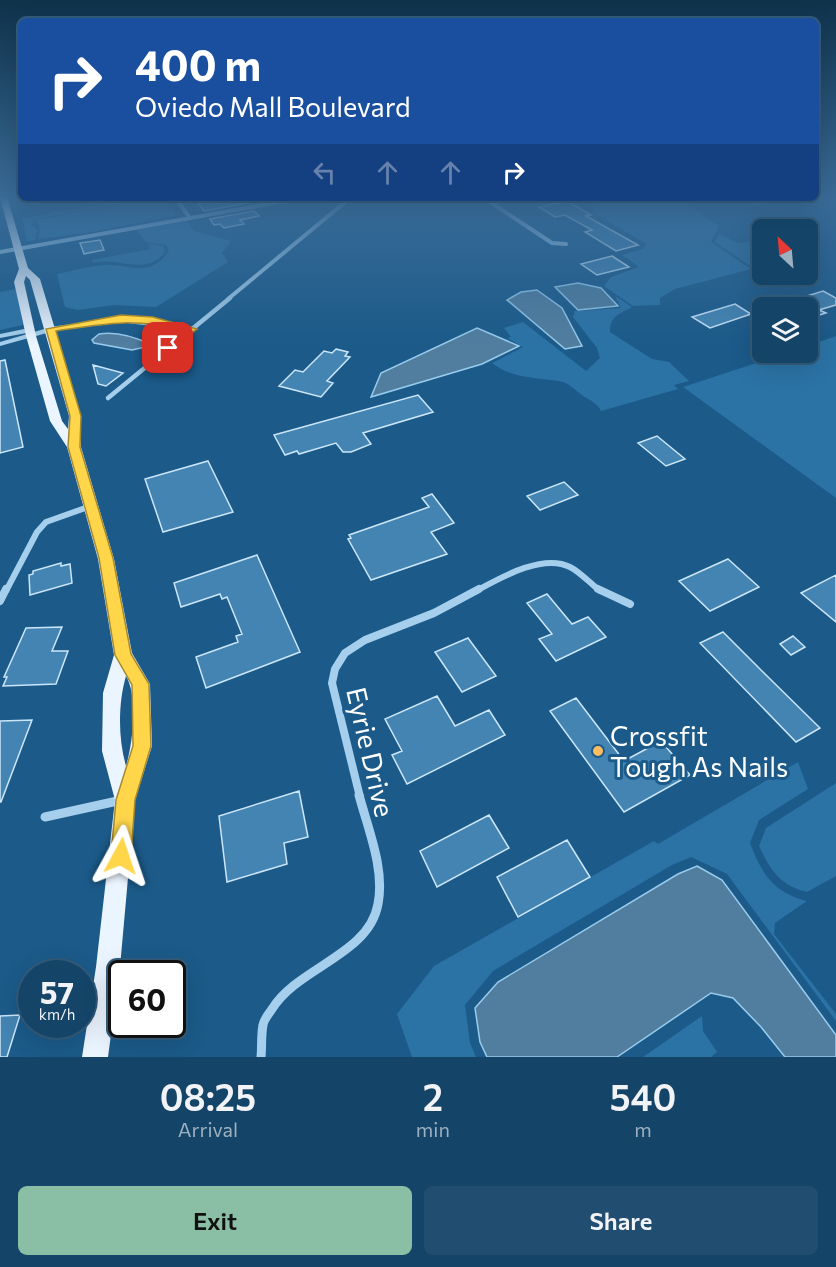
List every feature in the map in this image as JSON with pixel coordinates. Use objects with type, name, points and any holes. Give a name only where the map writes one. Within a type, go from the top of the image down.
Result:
[{"type":"main road","points":[[18,249],[24,269],[35,279],[51,329],[75,416],[74,447]]},
{"type":"main road","points":[[24,269],[19,282],[31,333],[56,421],[74,447],[92,506],[114,593],[123,655],[141,684],[142,746],[125,800],[111,944],[94,1057]]},
{"type":"main road","points":[[123,655],[112,693],[112,752],[125,800]]},
{"type":"street","points":[[0,252],[32,246]]},
{"type":"street","points":[[108,398],[292,246]]},
{"type":"street","points":[[0,336],[121,318],[153,320],[192,329]]},
{"type":"street","points":[[0,344],[31,333]]},
{"type":"street","points":[[0,602],[37,532],[46,522],[92,506]]},
{"type":"street","name":"Eyrie Drive","points":[[261,1057],[263,1023],[276,1002],[301,977],[353,945],[370,923],[378,905],[379,876],[332,683],[335,669],[345,653],[365,640],[434,613],[512,572],[531,566],[550,564],[569,566],[600,591],[630,604]]},
{"type":"street","points":[[45,817],[125,800]]},
{"type":"shaded area","points":[[149,246],[163,246],[165,252],[157,259],[140,265],[112,262],[93,263],[92,260],[150,249]]},
{"type":"shaded area","points":[[167,246],[227,246],[222,253],[228,262],[156,307],[114,305],[78,310],[65,307],[57,274],[104,265],[146,268],[161,260],[169,251]]},
{"type":"shaded area","points":[[645,246],[717,246],[751,269],[675,289],[660,298],[660,305],[633,306],[604,286],[611,277],[639,267],[622,255],[643,249]]},
{"type":"shaded area","points":[[721,246],[752,246],[752,267]]},
{"type":"shaded area","points":[[578,283],[601,288],[618,306],[578,310],[555,287]]},
{"type":"shaded area","points":[[16,289],[23,325],[0,330],[0,292]]},
{"type":"shaded area","points":[[537,290],[562,308],[582,346],[565,349],[507,300],[521,292]]},
{"type":"shaded area","points":[[615,296],[632,307],[614,319],[610,332],[652,359],[669,362],[689,381],[674,385],[678,389],[601,411],[596,404],[566,383],[507,372],[492,363],[523,347],[507,338],[511,337],[504,328],[523,322],[586,371],[600,358],[597,348],[573,317],[575,311],[621,308]]},
{"type":"shaded area","points":[[477,328],[519,346],[482,364],[371,397],[381,373]]},
{"type":"shaded area","points":[[99,334],[125,335],[144,341],[150,346],[132,350],[94,343],[92,340]]},
{"type":"shaded area","points":[[836,336],[836,498],[683,387],[756,363],[818,363],[818,342]]},
{"type":"shaded area","points":[[798,762],[808,789],[759,820],[750,843],[759,864],[770,880],[785,892],[807,901],[775,923],[774,934],[836,1014],[836,1021],[727,874],[691,857],[672,865],[493,971],[465,1005],[470,1043],[476,1057],[412,1057],[397,1014],[434,966],[654,841],[658,844]]},
{"type":"shaded area","points":[[836,783],[836,876],[807,892],[790,886],[772,870],[759,846],[766,828]]},
{"type":"shaded area","points":[[697,866],[722,880],[836,1035],[836,1057],[785,1057],[761,1027],[733,998],[711,993],[617,1057],[487,1057],[480,1042],[475,1008],[498,982],[678,874]]},
{"type":"shaded area","points":[[702,1016],[703,1031],[717,1052],[711,1057],[643,1057]]},
{"type":"building","points":[[81,246],[103,246],[104,250],[84,254]]},
{"type":"building","points":[[608,246],[633,246],[616,251]]},
{"type":"building","points":[[612,256],[629,267],[597,275],[581,264]]},
{"type":"building","points":[[823,291],[836,298],[836,305],[819,310],[826,313],[818,316],[818,297],[804,297]]},
{"type":"building","points":[[735,304],[751,314],[710,328],[692,317]]},
{"type":"building","points":[[336,349],[348,352],[345,356],[350,357],[327,381],[333,383],[321,397],[279,386],[295,370],[303,372],[324,351],[332,353]]},
{"type":"building","points":[[5,360],[23,447],[0,453],[0,361]]},
{"type":"building","points":[[93,365],[123,373],[106,386],[98,384]]},
{"type":"building","points":[[418,395],[433,412],[363,433],[371,444],[351,452],[343,452],[336,443],[299,454],[297,451],[285,455],[274,435]]},
{"type":"building","points":[[657,436],[685,459],[666,466],[638,443]]},
{"type":"building","points":[[208,461],[233,512],[163,532],[145,479]]},
{"type":"building","points":[[564,482],[578,495],[540,510],[527,496]]},
{"type":"building","points":[[432,494],[454,523],[431,532],[447,554],[371,580],[348,539],[351,538],[349,535],[429,507],[422,498]]},
{"type":"building","points":[[257,555],[300,652],[206,688],[196,657],[238,642],[236,636],[242,634],[227,597],[222,599],[220,594],[181,607],[174,583]]},
{"type":"building","points":[[728,559],[759,587],[710,611],[679,581]]},
{"type":"building","points":[[61,563],[61,566],[70,564],[72,583],[30,595],[29,575],[33,574],[33,571]]},
{"type":"building","points":[[836,575],[836,622],[801,593]]},
{"type":"building","points":[[547,594],[572,624],[588,617],[606,637],[556,661],[539,639],[552,634],[527,603]]},
{"type":"building","points":[[62,627],[52,651],[68,651],[56,684],[3,686],[7,677],[4,677],[26,628]]},
{"type":"building","points":[[723,632],[820,728],[796,742],[700,643]]},
{"type":"building","points":[[793,636],[805,647],[791,655],[780,644]]},
{"type":"building","points":[[468,638],[496,676],[462,692],[435,652]]},
{"type":"building","points":[[437,696],[455,726],[489,710],[505,735],[407,784],[392,755],[402,751],[385,719]]},
{"type":"building","name":"Crossfit Tough As Nails","points":[[576,698],[624,761],[661,741],[690,775],[624,812],[550,711]]},
{"type":"building","points":[[32,720],[1,802],[0,802],[0,721]]},
{"type":"building","points":[[299,791],[308,837],[284,843],[287,864],[227,882],[219,816]]},
{"type":"building","points":[[489,815],[509,848],[437,887],[420,851]]},
{"type":"building","points":[[567,840],[590,877],[518,917],[497,877]]},
{"type":"building","points":[[18,1015],[7,1057],[0,1057],[0,1016]]},
{"type":"place","name":"Crossfit Tough As Nails","points":[[598,751]]},
{"type":"route","points":[[121,856],[125,800],[142,746],[141,684],[123,655],[116,604],[106,558],[74,447],[75,416],[51,329],[121,318],[153,320],[192,329],[168,348]]}]
